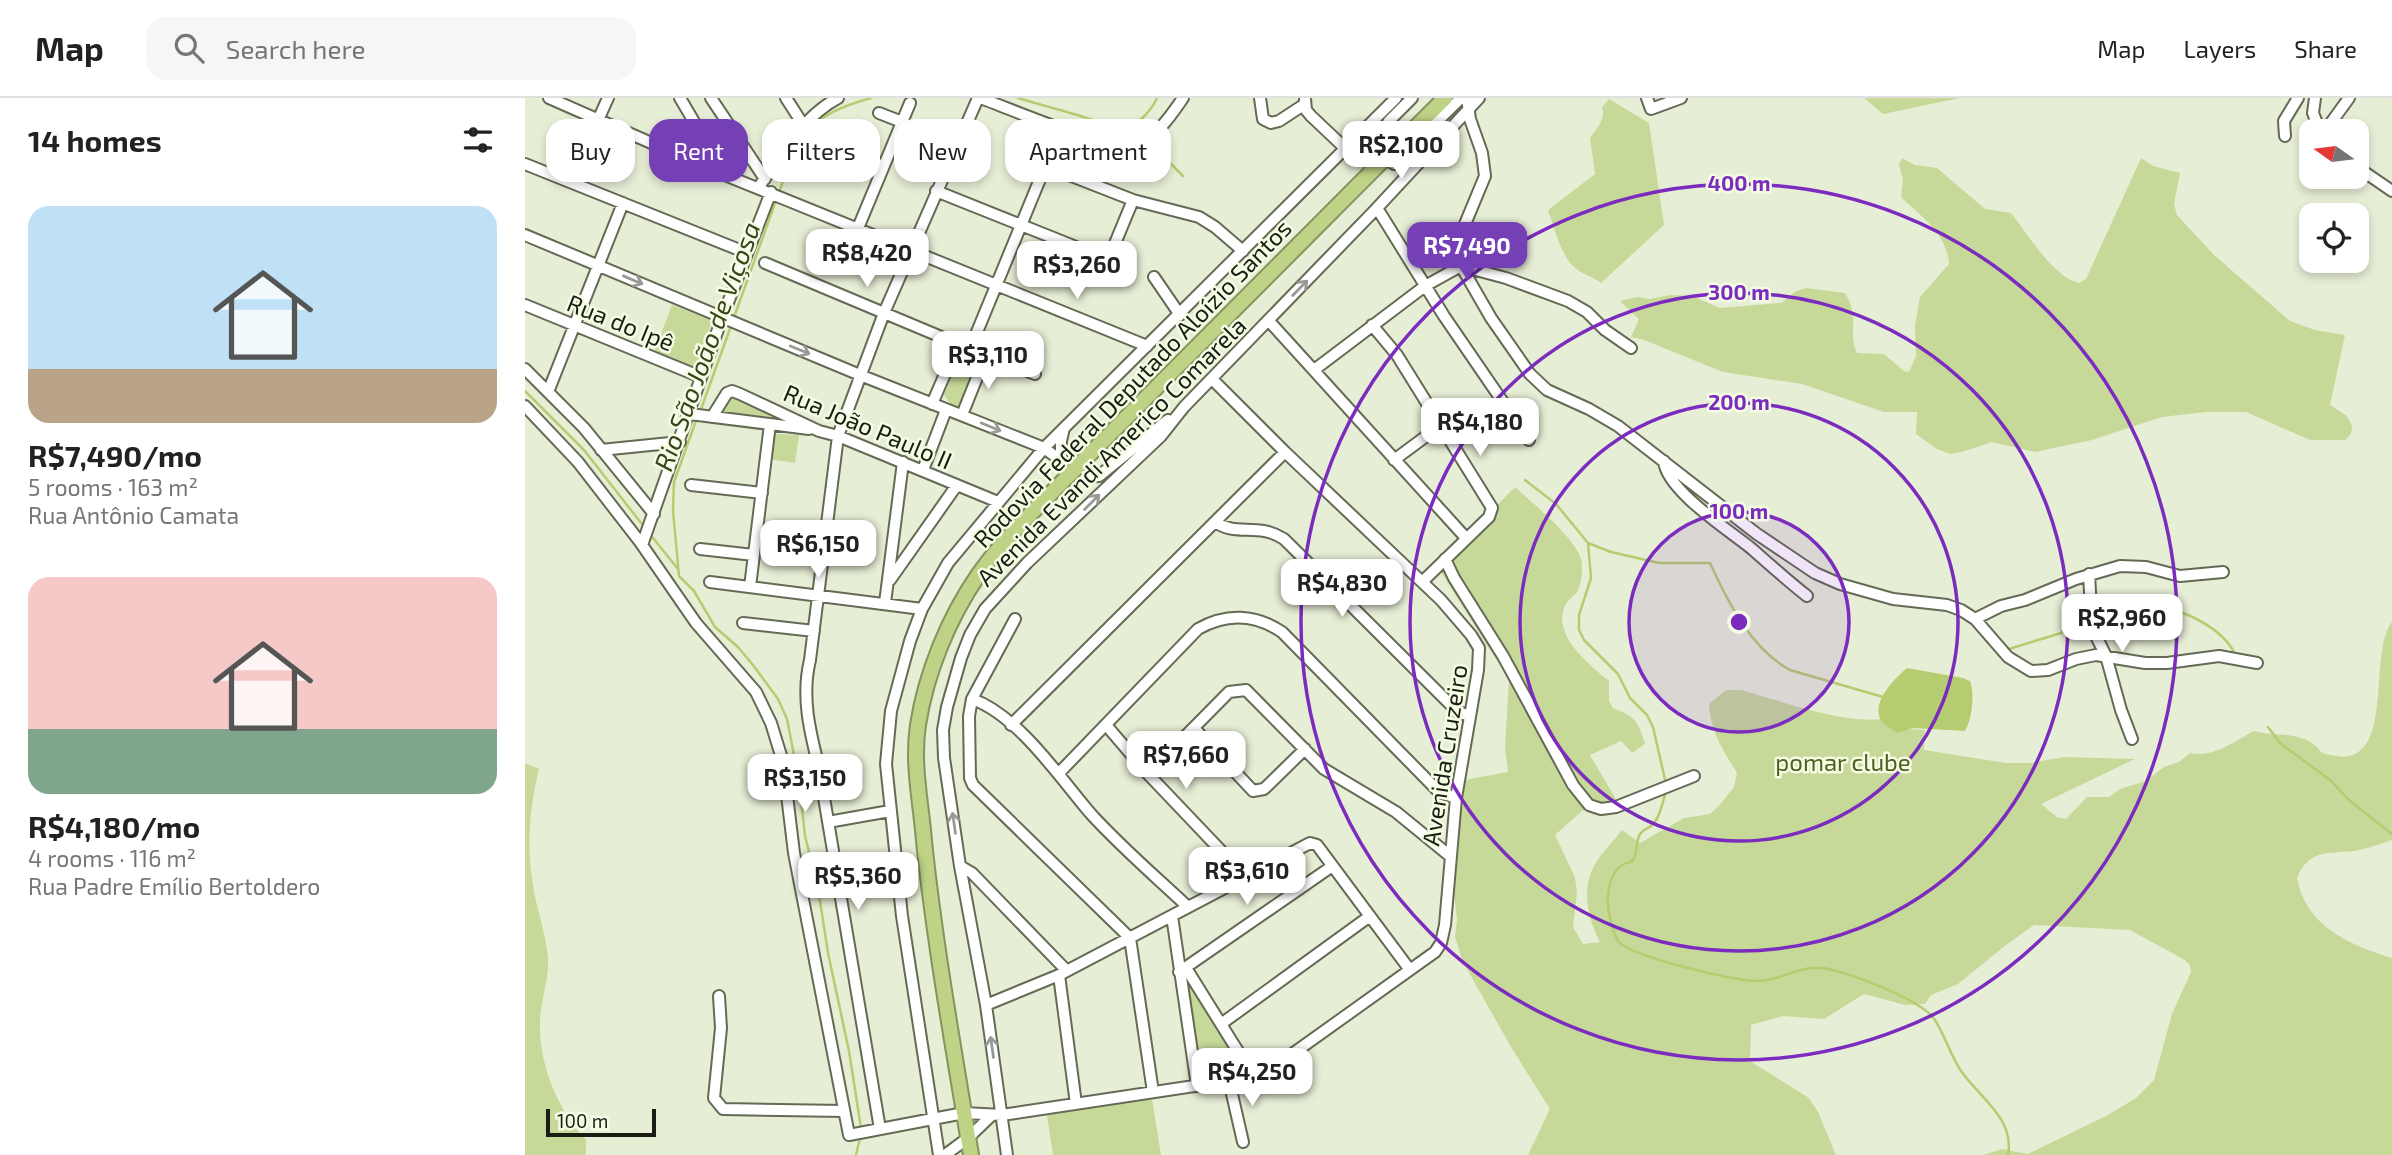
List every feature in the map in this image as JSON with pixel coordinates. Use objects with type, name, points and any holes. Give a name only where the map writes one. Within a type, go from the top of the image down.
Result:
[{"type":"highway","name":"Rodovia Federal Deputado Aloízio Santos","points":[[971,1155],[930,895],[916,771],[918,727],[933,669],[947,633],[979,573],[1009,537],[1389,161],[1445,98]]},
{"type":"street","points":[[549,98],[649,141]]},
{"type":"street","points":[[599,118],[608,98]]},
{"type":"street","points":[[711,98],[762,183],[777,195],[1147,346]]},
{"type":"street","points":[[786,98],[800,119]]},
{"type":"street","points":[[877,1130],[805,687],[838,436],[884,313],[979,98],[1036,119]]},
{"type":"street","points":[[1167,119],[1182,98]]},
{"type":"street","points":[[1260,98],[1263,119],[1271,123],[1279,121],[1305,101],[1311,116],[1346,149]]},
{"type":"street","points":[[939,1155],[902,916],[886,764],[891,711],[922,609],[948,563],[1044,448],[1396,98]]},
{"type":"street","points":[[1376,142],[1389,121],[1412,98]]},
{"type":"street","points":[[1389,161],[1461,98]]},
{"type":"street","name":"Avenida Evandi Americo Comarela","points":[[1007,1155],[997,1115],[986,1005],[960,866],[944,758],[943,730],[952,686],[970,635],[985,609],[1027,563],[1161,436],[1184,407],[1377,208],[1468,103],[1479,98]]},
{"type":"street","points":[[1647,98],[1651,109],[1681,98]]},
{"type":"street","points":[[2285,136],[2284,121],[2298,98]]},
{"type":"street","points":[[2315,98],[2313,113],[2315,119]]},
{"type":"street","points":[[2334,119],[2349,98]]},
{"type":"street","points":[[810,119],[830,100]]},
{"type":"street","points":[[686,102],[695,119]]},
{"type":"street","points":[[903,119],[910,103]]},
{"type":"street","points":[[1468,103],[1472,128],[1482,153],[1485,176],[1463,229],[1461,266],[1491,318],[1537,382],[1560,397],[1603,416],[1757,534],[1815,573],[1840,584],[1893,599],[1947,605],[1975,619],[2008,657],[2031,671],[2048,670],[2088,656],[2167,663],[2218,656],[2257,663]]},
{"type":"street","points":[[879,113],[894,119]]},
{"type":"street","points":[[1371,125],[1376,142],[1389,161],[1407,165],[1420,160]]},
{"type":"street","points":[[858,228],[894,141]]},
{"type":"street","points":[[525,164],[747,253]]},
{"type":"street","points":[[2369,175],[2392,191]]},
{"type":"street","points":[[748,179],[762,183]]},
{"type":"street","points":[[970,349],[1039,182]]},
{"type":"street","points":[[1086,182],[1133,201],[1199,217],[1243,251]]},
{"type":"street","points":[[936,191],[1106,259],[1111,255],[1133,201]]},
{"type":"street","points":[[644,542],[680,442],[700,415],[701,377],[725,319],[747,253],[777,195]]},
{"type":"street","points":[[548,392],[623,203]]},
{"type":"street","points":[[1377,208],[1425,286],[1529,440]]},
{"type":"street","points":[[525,235],[860,375],[1044,448],[1076,473],[1099,476],[1184,407]]},
{"type":"street","points":[[765,263],[970,349],[1035,373]]},
{"type":"street","points":[[1314,370],[1425,286],[1461,266],[1496,274],[1568,301],[1587,312],[1605,330],[1630,348]]},
{"type":"street","points":[[1154,277],[1180,314]]},
{"type":"street","name":"Rua do Ipê","points":[[525,305],[701,377]]},
{"type":"street","points":[[1269,321],[1466,538]]},
{"type":"street","points":[[1372,325],[1397,355],[1438,427],[1492,508],[1489,517],[1422,582]]},
{"type":"street","points":[[932,404],[958,344]]},
{"type":"street","points":[[962,415],[986,355]]},
{"type":"street","points":[[525,369],[585,428],[652,519]]},
{"type":"street","name":"Avenida Cruzeiro","points":[[1212,379],[1422,582],[1471,635],[1479,648],[1480,656],[1456,798],[1445,925],[1441,943],[1435,952],[1410,970]]},
{"type":"street","name":"Rua João Paulo II","points":[[700,415],[732,391],[819,431],[838,436],[998,502]]},
{"type":"street","points":[[525,406],[578,461],[644,542],[696,622],[756,692],[771,723],[783,762],[795,853],[849,1135],[964,1113],[997,1115],[1254,1077],[1274,1067],[1410,970],[1313,843],[1063,973],[986,1005]]},
{"type":"street","points":[[923,470],[946,410]]},
{"type":"street","points":[[700,415],[819,431]]},
{"type":"street","points":[[750,587],[770,424]]},
{"type":"street","points":[[1394,460],[1438,427]]},
{"type":"street","points":[[1058,459],[1064,428]]},
{"type":"street","points":[[601,450],[680,442]]},
{"type":"street","points":[[1011,725],[1285,452]]},
{"type":"street","points":[[1031,463],[1058,459]]},
{"type":"street","points":[[1664,461],[1672,479],[1701,509],[1807,596]]},
{"type":"street","points":[[885,603],[903,462]]},
{"type":"street","points":[[691,485],[762,493]]},
{"type":"street","points":[[888,583],[957,485]]},
{"type":"street","points":[[1215,523],[1230,529],[1266,530],[1284,539],[1458,712],[1470,716]]},
{"type":"street","points":[[893,546],[910,552]]},
{"type":"street","points":[[700,549],[754,555]]},
{"type":"street","points":[[1445,559],[1503,656],[1573,785],[1590,805],[1596,809],[1608,809],[1694,776]]},
{"type":"street","points":[[1975,619],[2001,606],[2025,600],[2088,574],[2130,566],[2181,576],[2223,572]]},
{"type":"street","points":[[2088,574],[2092,628],[2106,656],[2132,739]]},
{"type":"street","points":[[710,582],[922,609]]},
{"type":"street","points":[[1059,773],[1198,629],[1227,618],[1251,618],[1282,632],[1439,792],[1456,798]]},
{"type":"street","points":[[1014,619],[972,699],[969,716],[970,778],[973,785],[1130,938],[1153,1092]]},
{"type":"street","points":[[743,623],[814,631]]},
{"type":"street","points":[[1148,774],[1229,692],[1242,690],[1249,692],[1324,769],[1396,812],[1450,856]]},
{"type":"street","points":[[972,699],[982,702],[1011,725],[1059,773],[1100,824],[1188,907]]},
{"type":"street","points":[[1105,725],[1246,877]]},
{"type":"street","points":[[1193,728],[1253,791],[1264,789],[1305,749]]},
{"type":"street","points":[[828,822],[890,811]]},
{"type":"street","points":[[960,866],[972,873],[1063,973],[1076,1104]]},
{"type":"street","points":[[1183,970],[1331,867]]},
{"type":"street","points":[[1172,916],[1183,970],[1197,1086]]},
{"type":"street","points":[[1221,1024],[1370,916]]},
{"type":"street","points":[[1183,970],[1254,1077]]},
{"type":"street","points":[[719,996],[721,1028],[714,1098],[717,1105],[723,1109],[844,1111]]},
{"type":"street","points":[[1229,1081],[1243,1142]]},
{"type":"street","points":[[945,1155],[997,1115]]},
{"type":"green space","points":[[1864,98],[1960,98],[1883,114]]},
{"type":"green space","points":[[1609,99],[1649,123],[1664,225],[1601,283],[1576,269],[1568,261],[1548,210],[1595,174],[1590,138],[1602,120],[1602,107]]},
{"type":"green space","points":[[1902,158],[1915,165],[1937,168],[1985,209],[2011,213],[2051,264],[2060,273],[2079,283],[2086,279],[2141,158],[2153,166],[2180,173],[2174,204],[2177,215],[2214,255],[2290,321],[2315,330],[2345,335],[2330,405],[2347,416],[2352,426],[2351,434],[2345,440],[2310,440],[2246,412],[2206,412],[2162,417],[2092,440],[2035,452],[1992,442],[1950,454],[1937,449],[1916,434],[1917,412],[1884,412],[1802,384],[1723,372],[1631,337],[1639,319],[1620,301],[1637,297],[1650,299],[1670,295],[1692,296],[1720,308],[1781,303],[1796,291],[1806,288],[1845,293],[1852,310],[1853,338],[1857,353],[1884,354],[1904,371],[1909,372],[1916,356],[1915,325],[1920,297],[1949,264],[1944,244],[1938,235],[1901,197],[1903,179],[1899,165]]},
{"type":"green space","points":[[672,305],[712,321],[695,373],[653,355]]},
{"type":"green space","points":[[965,354],[978,364],[962,405],[957,408],[952,406],[944,395],[961,356]]},
{"type":"green space","points":[[732,394],[791,420],[723,414]]},
{"type":"green space","points":[[774,434],[799,435],[795,463],[769,459]]},
{"type":"green space","name":"pomar clube","points":[[1515,487],[1552,521],[1577,550],[1582,562],[1582,574],[1577,592],[1567,602],[1563,625],[1573,647],[1609,681],[1609,701],[1613,708],[1635,721],[1645,744],[1632,753],[1621,741],[1590,755],[1617,801],[1582,811],[1555,835],[1575,877],[1577,893],[1573,927],[1583,944],[1600,942],[1592,924],[1588,904],[1590,875],[1600,857],[1622,830],[1640,843],[1684,818],[1710,814],[1734,787],[1737,773],[1715,732],[1709,704],[1726,690],[1741,690],[1830,715],[1866,720],[1882,719],[1889,728],[1925,730],[1924,750],[2006,763],[2031,763],[2064,757],[2135,759],[2041,804],[2057,817],[2066,819],[2087,797],[2109,797],[2120,789],[2146,781],[2164,767],[2179,762],[2190,753],[2215,751],[2254,731],[2299,737],[2315,745],[2322,753],[2335,756],[2349,756],[2362,749],[2371,735],[2385,635],[2392,622],[2392,840],[2359,850],[2320,855],[2307,862],[2297,878],[2302,895],[2320,921],[2345,940],[2392,958],[2392,1155],[1983,1155],[2002,1149],[2028,1154],[2108,1115],[2136,1098],[2154,1080],[2172,1014],[2191,972],[2190,965],[2185,960],[2130,930],[2034,925],[1958,984],[1931,995],[1925,1004],[1905,1005],[1864,994],[1824,1019],[1783,1016],[1751,1025],[1750,1061],[1809,1098],[1818,1112],[1836,1155],[1528,1155],[1550,1109],[1463,962],[1455,937],[1457,919],[1451,869],[1459,786],[1469,779],[1508,772],[1505,748],[1509,680],[1437,566]]},
{"type":"green space","points":[[525,763],[539,769],[529,845],[548,960],[540,1015],[543,1055],[559,1101],[586,1140],[586,1155],[525,1155]]},
{"type":"green space","points":[[1181,972],[1253,1077],[1198,1085]]},
{"type":"green space","points":[[1152,1099],[1161,1155],[1053,1155],[1047,1115]]},
{"type":"shaded area","points":[[1907,668],[1970,681],[1972,706],[1965,731],[1913,728],[1898,733],[1882,721],[1879,705],[1883,696]]},
{"type":"waterway","name":"Rio São João de Viçosa","points":[[779,192],[794,155],[810,130],[834,112],[871,98]]},
{"type":"waterway","name":"Rio São João de Viçosa","points":[[1018,98],[1116,129],[1129,127],[1141,120],[1157,98]]},
{"type":"waterway","points":[[1171,164],[1183,176]]},
{"type":"waterway","name":"Rio São João de Viçosa","points":[[733,320],[777,198]]},
{"type":"waterway","name":"Rio São João de Viçosa","points":[[700,412],[731,326]]},
{"type":"waterway","points":[[525,391],[584,450],[645,528]]},
{"type":"waterway","name":"Rio São João de Viçosa","points":[[697,418],[674,482],[673,511],[679,576],[694,591],[715,627],[738,647],[753,665],[778,699],[787,719],[799,781],[805,836],[818,888],[861,1128]]},
{"type":"waterway","points":[[1525,480],[1556,504],[1588,543],[1611,552],[1659,563],[1710,563],[1733,608],[1752,637],[1776,661],[1790,670],[1883,697]]},
{"type":"waterway","points":[[649,533],[678,569]]},
{"type":"waterway","points":[[1588,543],[1591,578],[1579,615],[1579,630],[1584,640],[1618,674],[1630,698],[1647,715],[1653,727],[1666,784]]},
{"type":"waterway","points":[[2097,622],[2136,605],[2163,607],[2191,616],[2205,624],[2217,632],[2234,652]]},
{"type":"waterway","points":[[2009,649],[2061,633],[2069,627],[2086,624]]},
{"type":"waterway","points":[[2268,727],[2280,743],[2330,780],[2350,801],[2392,834]]},
{"type":"waterway","points":[[1666,791],[1657,818],[1638,837],[1633,860],[1617,870],[1610,882],[1609,913],[1619,942],[1642,954],[1683,967],[1744,980],[1766,980],[1803,969],[1823,968],[1890,991],[1918,1005],[1935,1020],[1961,1071],[2001,1120],[2009,1142],[2008,1155]]},
{"type":"waterway","name":"Rio São João de Viçosa","points":[[856,1155],[860,1138]]}]
